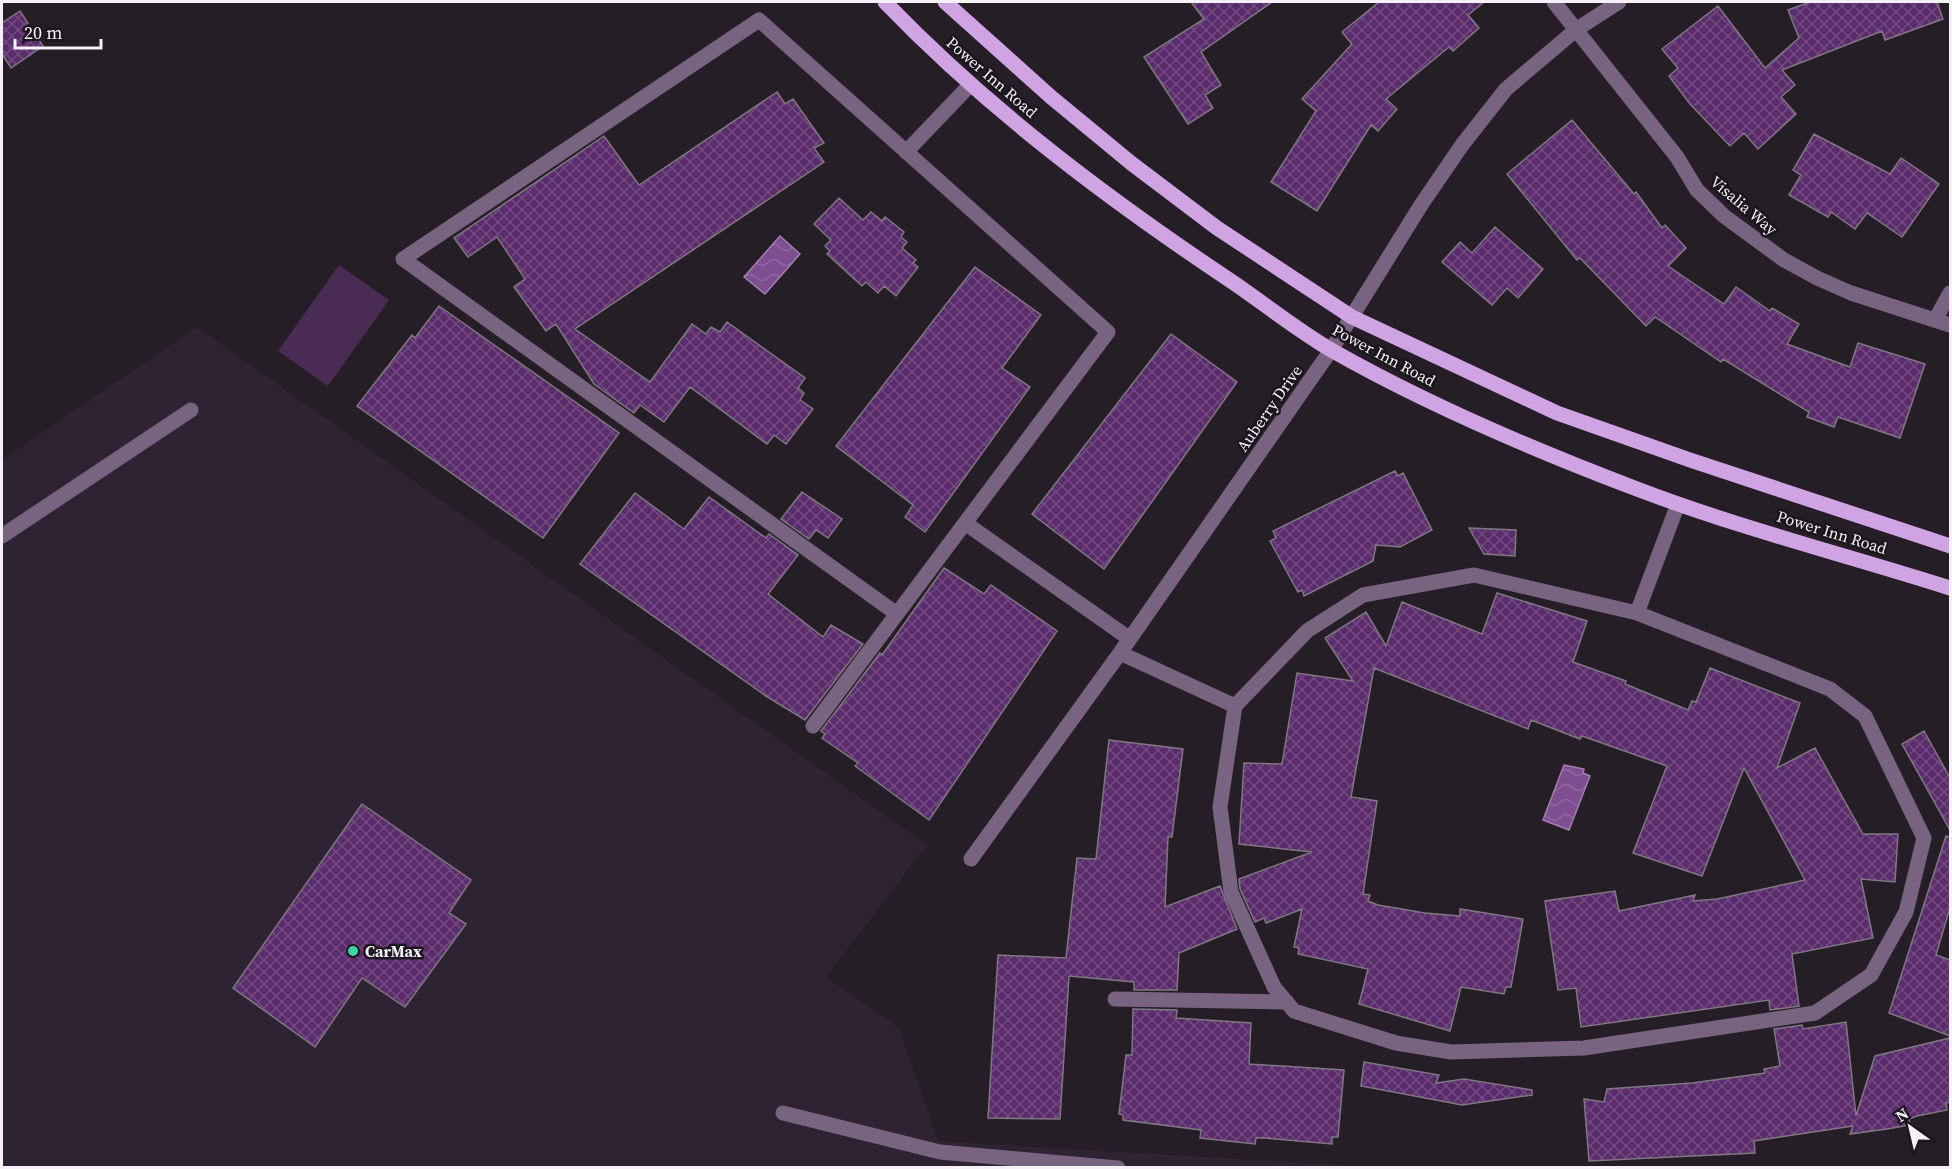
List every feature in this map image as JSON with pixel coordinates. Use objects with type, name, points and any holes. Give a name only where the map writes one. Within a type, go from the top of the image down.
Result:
[{"type":"main road","name":"Power Inn Road","points":[[885,2],[970,85],[1143,221],[1331,350],[1430,400],[1534,448],[1678,504],[1950,588]]},
{"type":"main road","name":"Power Inn Road","points":[[945,2],[1051,97],[1131,163],[1217,228],[1352,317],[1557,413],[1690,460],[1950,546]]},
{"type":"street","name":"Visalia Way","points":[[1554,2],[1677,158],[1697,190],[1731,222],[1784,260],[1817,278],[1851,293],[1950,325]]},
{"type":"street","name":"Auberry Drive","points":[[971,860],[1130,639],[1331,350],[1421,205],[1506,89],[1577,29],[1619,2]]},
{"type":"street","points":[[813,726],[897,614],[964,523],[1108,332],[759,20],[403,259],[897,614]]},
{"type":"street","points":[[906,152],[970,85]]},
{"type":"street","points":[[1935,320],[1950,293]]},
{"type":"street","points":[[2,536],[191,410]]},
{"type":"street","points":[[1637,614],[1678,504]]},
{"type":"street","points":[[964,523],[1130,639]]},
{"type":"street","points":[[1474,575],[1637,614],[1830,689],[1865,716],[1924,838],[1906,912],[1870,975],[1815,1013],[1584,1048],[1451,1052],[1396,1043],[1294,1011],[1274,987],[1230,892],[1220,807],[1235,706],[1307,631],[1364,595],[1474,575]]},
{"type":"street","points":[[1120,653],[1235,706]]},
{"type":"street","points":[[1115,999],[1287,1002]]},
{"type":"street","points":[[783,1113],[940,1152],[1118,1167]]},
{"type":"shaded area","points":[[339,265],[389,300],[328,386],[278,351]]},
{"type":"shaded area","points":[[197,327],[927,845],[826,977],[899,1028],[938,1141],[1373,1167],[2,1168],[2,460]]},
{"type":"water","points":[[780,236],[800,254],[765,294],[744,277]]},
{"type":"water","points":[[1564,765],[1584,769],[1583,773],[1590,776],[1569,830],[1543,820]]},
{"type":"building","points":[[1191,2],[1272,2],[1201,52],[1221,85],[1205,95],[1213,108],[1188,124],[1144,57],[1204,19]]},
{"type":"building","points":[[1379,2],[1484,2],[1468,15],[1479,28],[1453,51],[1449,47],[1386,99],[1397,109],[1378,131],[1371,125],[1317,211],[1271,182],[1316,111],[1302,99],[1352,44],[1342,32]]},
{"type":"building","points":[[1810,2],[1937,2],[1943,19],[1885,40],[1882,31],[1782,70],[1795,85],[1781,97],[1796,114],[1758,149],[1744,133],[1730,146],[1690,104],[1669,76],[1678,68],[1662,49],[1718,6],[1765,68],[1799,38],[1788,10]]},
{"type":"building","points":[[20,11],[43,46],[11,68],[2,54],[2,23]]},
{"type":"building","points":[[777,92],[785,104],[793,99],[824,143],[814,148],[824,162],[575,329],[650,382],[692,324],[706,334],[711,327],[720,332],[727,322],[805,378],[798,388],[804,393],[800,400],[813,409],[786,444],[774,435],[767,444],[690,387],[664,422],[640,405],[634,413],[594,384],[556,324],[546,331],[514,287],[525,279],[497,237],[468,257],[454,238],[604,136],[639,185]]},
{"type":"building","points":[[1572,120],[1634,194],[1636,192],[1662,228],[1665,225],[1686,248],[1668,266],[1724,304],[1736,287],[1770,311],[1772,308],[1799,324],[1787,344],[1850,367],[1858,343],[1925,364],[1900,438],[1838,417],[1834,427],[1807,417],[1809,412],[1723,359],[1721,362],[1655,317],[1646,326],[1580,258],[1577,260],[1507,174]]},
{"type":"building","points":[[1814,134],[1890,174],[1901,158],[1939,184],[1902,237],[1867,213],[1855,229],[1831,212],[1828,217],[1789,195],[1801,175],[1793,170]]},
{"type":"building","points":[[839,198],[863,220],[871,212],[882,221],[885,217],[904,232],[901,237],[907,242],[902,248],[916,260],[913,263],[918,267],[896,296],[884,286],[878,293],[866,282],[862,286],[827,254],[830,251],[825,246],[831,240],[814,224]]},
{"type":"building","points":[[1495,227],[1543,269],[1518,298],[1507,288],[1492,305],[1442,262],[1460,242],[1472,253]]},
{"type":"building","points":[[975,267],[1041,315],[1002,368],[1030,387],[925,532],[905,517],[913,505],[836,446]]},
{"type":"building","points":[[439,306],[619,433],[543,538],[357,406],[412,335],[415,338]]},
{"type":"building","points":[[1171,334],[1237,382],[1104,569],[1032,514]]},
{"type":"building","points":[[1395,471],[1398,476],[1403,473],[1432,530],[1400,547],[1376,545],[1373,561],[1304,596],[1302,590],[1298,592],[1270,541],[1276,538],[1273,531]]},
{"type":"building","points":[[802,492],[842,519],[828,538],[816,530],[809,539],[781,519]]},
{"type":"building","points":[[635,493],[684,529],[709,497],[766,538],[769,534],[798,555],[768,594],[823,637],[831,625],[863,644],[805,720],[766,696],[580,564]]},
{"type":"building","points":[[1469,528],[1516,530],[1515,556],[1484,554]]},
{"type":"building","points":[[944,568],[984,594],[991,585],[1057,631],[929,820],[855,766],[858,763],[822,738],[825,734],[821,731],[880,653],[882,655]]},
{"type":"building","points":[[1497,593],[1587,621],[1573,662],[1626,681],[1625,684],[1688,710],[1692,701],[1696,702],[1710,668],[1800,703],[1777,768],[1815,748],[1863,834],[1898,834],[1895,882],[1861,879],[1873,938],[1792,954],[1799,1006],[1770,1010],[1769,1000],[1581,1027],[1576,988],[1558,990],[1545,901],[1615,891],[1619,911],[1695,895],[1693,901],[1717,899],[1805,880],[1744,768],[1702,876],[1633,853],[1667,766],[1582,736],[1580,739],[1531,720],[1528,729],[1374,668],[1351,797],[1377,801],[1363,894],[1370,895],[1368,901],[1378,905],[1425,913],[1460,916],[1460,909],[1523,919],[1511,987],[1506,987],[1504,994],[1461,987],[1450,1031],[1359,1004],[1368,969],[1298,954],[1299,948],[1294,947],[1302,909],[1266,923],[1264,918],[1255,922],[1240,889],[1239,879],[1312,852],[1239,844],[1244,763],[1282,764],[1297,673],[1353,681],[1325,638],[1366,612],[1386,646],[1402,602],[1482,634]]},
{"type":"building","points":[[1924,731],[1950,778],[1950,830],[1902,744]]},
{"type":"building","points":[[1109,740],[1183,749],[1172,837],[1168,837],[1165,907],[1220,886],[1237,929],[1179,953],[1177,990],[1134,990],[1134,982],[1069,976],[1060,1119],[988,1118],[998,955],[1066,958],[1077,858],[1096,859]]},
{"type":"building","name":"CarMax","points":[[362,804],[471,880],[449,913],[466,924],[405,1007],[362,978],[315,1047],[233,988]]},
{"type":"building","points":[[1946,836],[1950,837],[1950,908],[1936,955],[1950,960],[1950,1036],[1889,1013]]},
{"type":"building","points":[[1133,1009],[1177,1010],[1176,1018],[1251,1023],[1249,1064],[1344,1070],[1338,1137],[1332,1137],[1332,1144],[1256,1138],[1255,1144],[1200,1138],[1201,1130],[1123,1120],[1123,1115],[1119,1114],[1126,1055],[1132,1055]]},
{"type":"building","points":[[1846,1022],[1856,1116],[1875,1056],[1950,1038],[1950,1102],[1946,1103],[1947,1110],[1917,1116],[1909,1119],[1910,1125],[1887,1129],[1850,1134],[1853,1126],[1754,1141],[1755,1153],[1589,1161],[1584,1099],[1604,1102],[1607,1089],[1692,1083],[1765,1073],[1764,1069],[1780,1066],[1774,1029],[1802,1025],[1803,1029]]},
{"type":"building","points":[[1364,1062],[1439,1075],[1436,1083],[1464,1079],[1532,1090],[1532,1095],[1462,1105],[1361,1086]]},
{"type":"place","name":"CarMax","points":[[353,951]]}]
